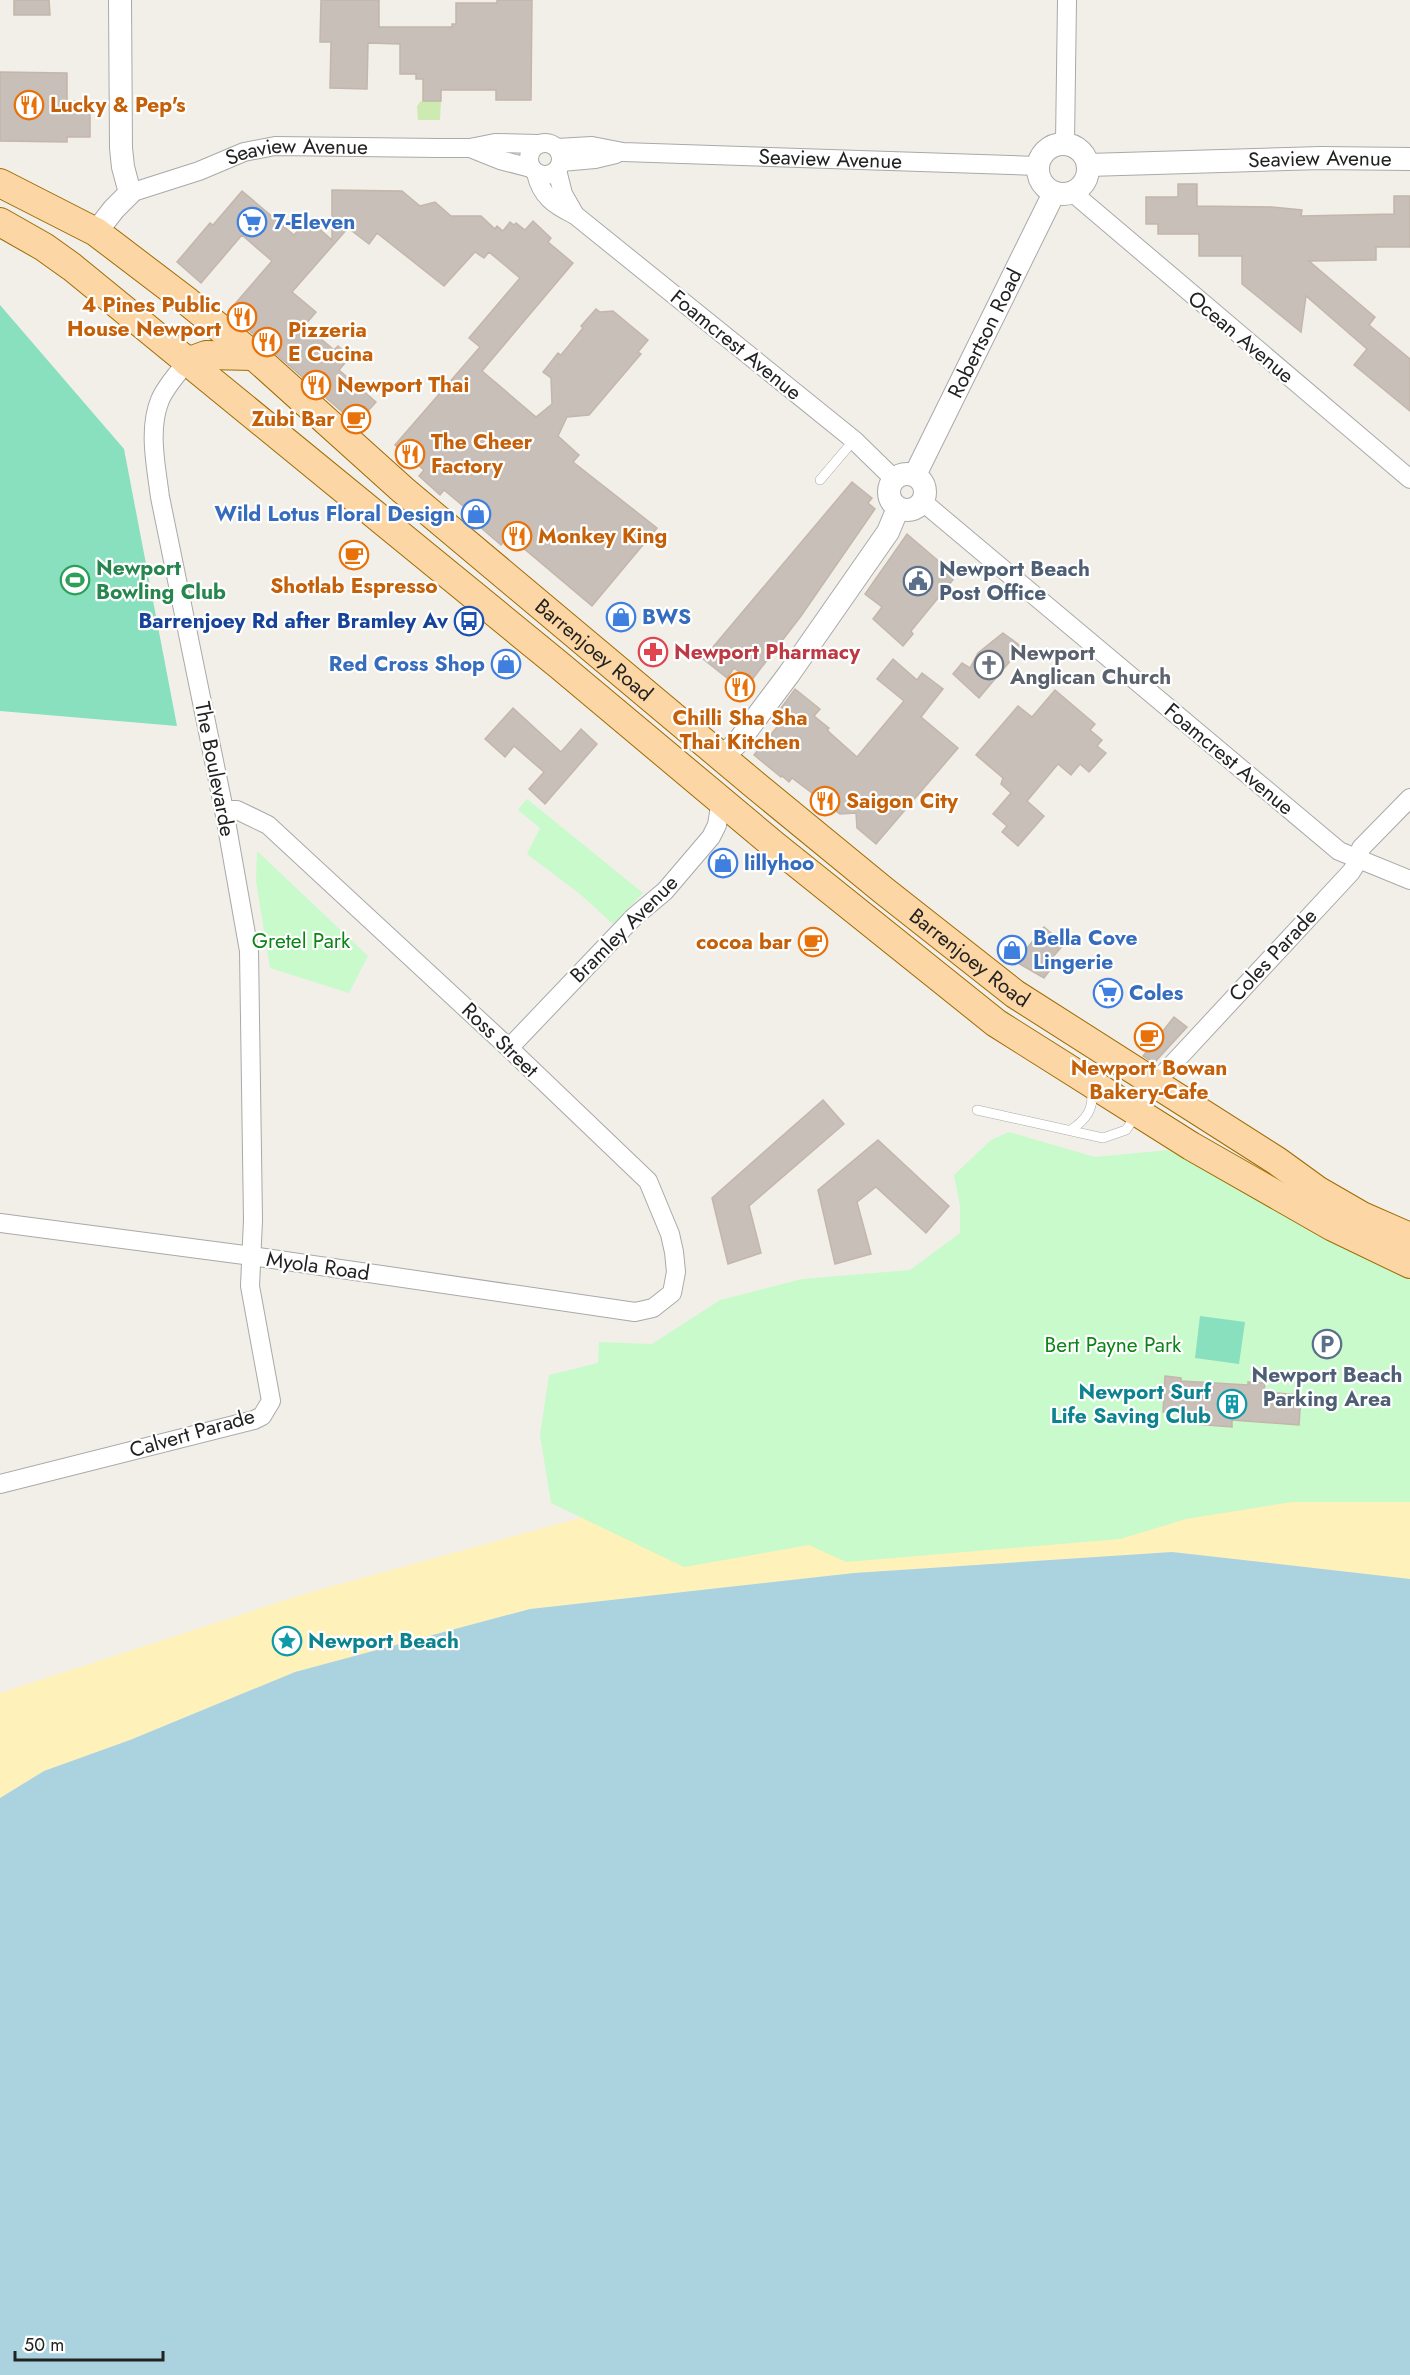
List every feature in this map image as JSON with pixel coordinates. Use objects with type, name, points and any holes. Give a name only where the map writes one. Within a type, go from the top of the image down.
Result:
[{"type":"main road","name":"Barrenjoey Road","points":[[0,183],[96,232],[124,251],[188,302],[254,356],[403,490],[864,876],[1015,994],[1317,1190],[1362,1216],[1410,1236]]},
{"type":"main road","name":"Barrenjoey Road","points":[[0,222],[44,247],[72,267],[996,1023],[1137,1113],[1334,1227],[1410,1264]]},
{"type":"main road","points":[[72,267],[96,232]]},
{"type":"main road","points":[[187,362],[192,339],[188,302]]},
{"type":"main road","points":[[187,362],[206,355],[254,356]]},
{"type":"street","points":[[96,232],[114,208],[130,193],[124,174],[121,148],[120,0]]},
{"type":"street","points":[[1065,144],[1067,0]]},
{"type":"street","name":"Seaview Avenue","points":[[130,193],[192,174],[257,148],[275,146],[470,148],[495,143],[538,144]]},
{"type":"street","points":[[548,143],[558,160],[545,175],[533,170],[529,154],[538,144],[548,143]]},
{"type":"street","points":[[1056,144],[1065,144],[1080,150],[1088,165],[1087,177],[1082,186],[1064,193],[1041,182],[1037,166],[1047,148],[1056,144]]},
{"type":"street","name":"Seaview Avenue","points":[[470,148],[533,170]]},
{"type":"street","name":"Seaview Avenue","points":[[558,160],[595,159],[623,152],[1037,166]]},
{"type":"street","name":"Seaview Avenue","points":[[1088,165],[1410,159]]},
{"type":"street","name":"Foamcrest Avenue","points":[[558,160],[563,194],[575,215]]},
{"type":"street","name":"Foamcrest Avenue","points":[[533,170],[544,194],[556,206],[575,215],[854,440],[904,477]]},
{"type":"street","name":"Robertson Road","points":[[904,477],[1064,193]]},
{"type":"street","name":"Ocean Avenue","points":[[1064,193],[1410,479]]},
{"type":"street","name":"The Boulevarde","points":[[187,362],[160,399],[155,419],[154,458],[224,810],[249,951],[252,1256]]},
{"type":"street","points":[[904,477],[920,479],[925,491],[923,502],[912,510],[898,508],[889,496],[889,490],[904,477]]},
{"type":"street","name":"Foamcrest Avenue","points":[[923,502],[1339,851],[1358,861],[1410,880]]},
{"type":"street","points":[[722,757],[738,742],[794,667],[888,532],[898,508]]},
{"type":"street","name":"Coles Parade","points":[[1137,1113],[1155,1083],[1351,872],[1358,861],[1361,849],[1410,798]]},
{"type":"street","name":"Bramley Avenue","points":[[509,1048],[634,917],[665,891],[711,837],[717,825],[721,800]]},
{"type":"street","name":"Ross Street","points":[[224,810],[237,810],[268,825],[509,1048],[648,1181],[670,1234],[674,1252],[675,1283],[672,1293],[660,1304],[635,1312]]},
{"type":"street","name":"Myola Road","points":[[0,1223],[252,1256],[635,1312]]},
{"type":"street","name":"Calvert Parade","points":[[0,1484],[244,1423],[262,1416],[268,1407],[271,1394],[250,1286],[252,1256]]},
{"type":"lane","points":[[820,480],[854,440]]},
{"type":"lane","points":[[1071,1130],[1082,1123],[1089,1112],[1093,1101],[1090,1084]]},
{"type":"lane","points":[[977,1110],[1103,1138],[1126,1130],[1137,1113]]},
{"type":"green space","points":[[421,101],[441,101],[440,120],[418,120],[417,106]]},
{"type":"green space","name":"Newport Bowling Club","points":[[0,305],[124,449],[177,726],[0,711]]},
{"type":"green space","points":[[527,799],[643,893],[613,924],[580,894],[527,854],[540,828],[518,810]]},
{"type":"green space","name":"Gretel Park","points":[[257,851],[368,956],[349,993],[270,968],[256,881]]},
{"type":"green space","name":"Bert Payne Park","points":[[1009,1132],[1095,1157],[1168,1150],[1410,1269],[1410,1502],[1292,1502],[1186,1519],[1120,1539],[846,1562],[809,1545],[684,1567],[551,1503],[540,1435],[549,1375],[598,1363],[599,1342],[652,1344],[720,1300],[802,1279],[910,1270],[960,1233],[960,1206],[954,1175],[991,1140]]},
{"type":"green space","points":[[1200,1316],[1245,1322],[1239,1364],[1195,1358]]},
{"type":"sand","name":"Newport Beach","points":[[1410,1471],[1410,1579],[1172,1552],[854,1573],[530,1609],[295,1672],[130,1740],[44,1771],[0,1798],[0,1693],[304,1594],[634,1503]]},
{"type":"water","points":[[1172,1552],[1410,1579],[1410,2375],[0,2375],[0,1798],[44,1771],[130,1740],[295,1672],[530,1609],[854,1573]]},
{"type":"building","points":[[14,0],[49,0],[50,15],[14,15]]},
{"type":"building","points":[[321,0],[379,0],[379,27],[452,27],[452,24],[456,24],[456,3],[532,0],[531,100],[496,100],[496,90],[441,90],[441,101],[423,101],[423,79],[416,79],[416,74],[400,74],[400,44],[368,43],[367,89],[330,88],[331,42],[320,42]]},
{"type":"building","points":[[0,72],[67,73],[67,101],[90,101],[90,137],[67,137],[67,142],[0,141]]},
{"type":"building","points":[[1178,184],[1197,184],[1197,206],[1272,207],[1302,210],[1301,216],[1394,214],[1394,196],[1410,196],[1410,247],[1376,247],[1376,260],[1309,261],[1375,317],[1369,325],[1410,359],[1410,411],[1354,365],[1367,349],[1306,296],[1301,332],[1242,284],[1242,256],[1199,256],[1199,234],[1158,234],[1158,224],[1146,224],[1146,197],[1178,197]]},
{"type":"building","points":[[332,190],[402,191],[420,206],[435,202],[451,216],[481,216],[495,229],[497,226],[503,231],[510,222],[514,225],[516,223],[525,230],[533,221],[551,238],[548,242],[573,263],[482,371],[536,417],[552,404],[551,378],[543,372],[558,353],[561,355],[596,309],[600,312],[613,311],[648,340],[638,352],[641,354],[589,415],[567,417],[558,436],[579,455],[573,462],[657,528],[592,606],[509,536],[501,545],[465,514],[468,510],[444,490],[440,495],[419,476],[424,470],[395,445],[480,347],[469,338],[520,278],[489,252],[484,258],[475,252],[444,286],[377,233],[369,244],[348,228],[292,292],[316,312],[305,325],[334,350],[338,346],[350,357],[339,370],[376,402],[356,424],[228,312],[272,261],[242,235],[201,283],[177,262],[210,223],[213,225],[242,191],[294,235],[308,219],[332,240]]},
{"type":"building","points":[[852,482],[872,498],[868,503],[875,509],[801,616],[751,681],[734,668],[727,678],[703,659]]},
{"type":"building","points":[[907,534],[956,576],[911,631],[913,634],[903,646],[873,619],[882,607],[865,594]]},
{"type":"building","name":"Newport Anglican Church","points":[[1003,633],[1022,647],[979,698],[953,674],[962,663],[970,668],[978,653]]},
{"type":"building","points":[[893,659],[917,680],[922,673],[943,689],[921,717],[958,748],[876,844],[857,828],[856,813],[840,814],[792,778],[789,782],[781,777],[754,755],[782,721],[776,715],[795,689],[820,709],[814,716],[857,757],[904,701],[877,679]]},
{"type":"building","points":[[1055,690],[1095,724],[1090,730],[1102,740],[1097,746],[1106,753],[1089,772],[1080,764],[1071,775],[1058,764],[1027,801],[1044,816],[1018,846],[1002,832],[1007,826],[993,814],[1011,793],[1001,784],[1003,778],[976,755],[1018,706],[1032,717]]},
{"type":"building","points":[[513,708],[561,752],[581,729],[597,744],[545,804],[529,789],[544,772],[514,746],[505,757],[485,739]]},
{"type":"building","points":[[1044,927],[1064,944],[1051,959],[1055,963],[1044,978],[1016,962]]},
{"type":"building","points":[[1174,1017],[1187,1027],[1154,1063],[1143,1056]]},
{"type":"building","points":[[823,1100],[844,1124],[749,1206],[761,1253],[728,1264],[712,1198]]},
{"type":"building","points":[[878,1140],[949,1206],[926,1233],[876,1187],[857,1202],[871,1254],[835,1264],[818,1190]]},
{"type":"building","name":"Newport Surf Life Saving Club","points":[[1165,1376],[1181,1378],[1181,1381],[1248,1385],[1248,1382],[1265,1383],[1264,1392],[1301,1395],[1299,1425],[1232,1420],[1232,1427],[1194,1424],[1195,1415],[1163,1412]]},
{"type":"place","name":"Lucky & Pep's","points":[[29,105]]},
{"type":"place","name":"7-Eleven","points":[[252,222]]},
{"type":"place","name":"4 Pines Public House Newport","points":[[242,317]]},
{"type":"place","name":"Pizzeria E Cucina","points":[[267,342]]},
{"type":"place","name":"Newport Thai","points":[[316,385]]},
{"type":"place","name":"Zubi Bar","points":[[356,419]]},
{"type":"place","name":"The Cheer Factory","points":[[410,454]]},
{"type":"place","name":"Wild Lotus Floral Design","points":[[476,514]]},
{"type":"place","name":"Monkey King","points":[[517,536]]},
{"type":"place","name":"Shotlab Espresso","points":[[354,555]]},
{"type":"place","name":"Newport Bowling Club","points":[[75,580]]},
{"type":"place","name":"Newport Beach Post Office","points":[[918,581]]},
{"type":"place","name":"BWS","points":[[621,617]]},
{"type":"place","name":"Barrenjoey Rd after Bramley Av","points":[[469,621]]},
{"type":"place","name":"Newport Pharmacy","points":[[653,652]]},
{"type":"place","name":"Red Cross Shop","points":[[506,664]]},
{"type":"place","name":"Newport Anglican Church","points":[[989,665]]},
{"type":"place","name":"Chilli Sha Sha Thai Kitchen","points":[[740,687]]},
{"type":"place","name":"Saigon City","points":[[825,801]]},
{"type":"place","name":"lillyhoo","points":[[723,863]]},
{"type":"place","name":"cocoa bar","points":[[813,942]]},
{"type":"place","name":"Bella Cove Lingerie","points":[[1012,950]]},
{"type":"place","name":"Coles","points":[[1108,993]]},
{"type":"place","name":"Newport Bowan Bakery-Cafe","points":[[1149,1037]]},
{"type":"place","name":"Newport Beach Parking Area","points":[[1327,1344]]},
{"type":"place","name":"Newport Surf Life Saving Club","points":[[1232,1404]]},
{"type":"place","name":"Newport Beach","points":[[287,1641]]}]
